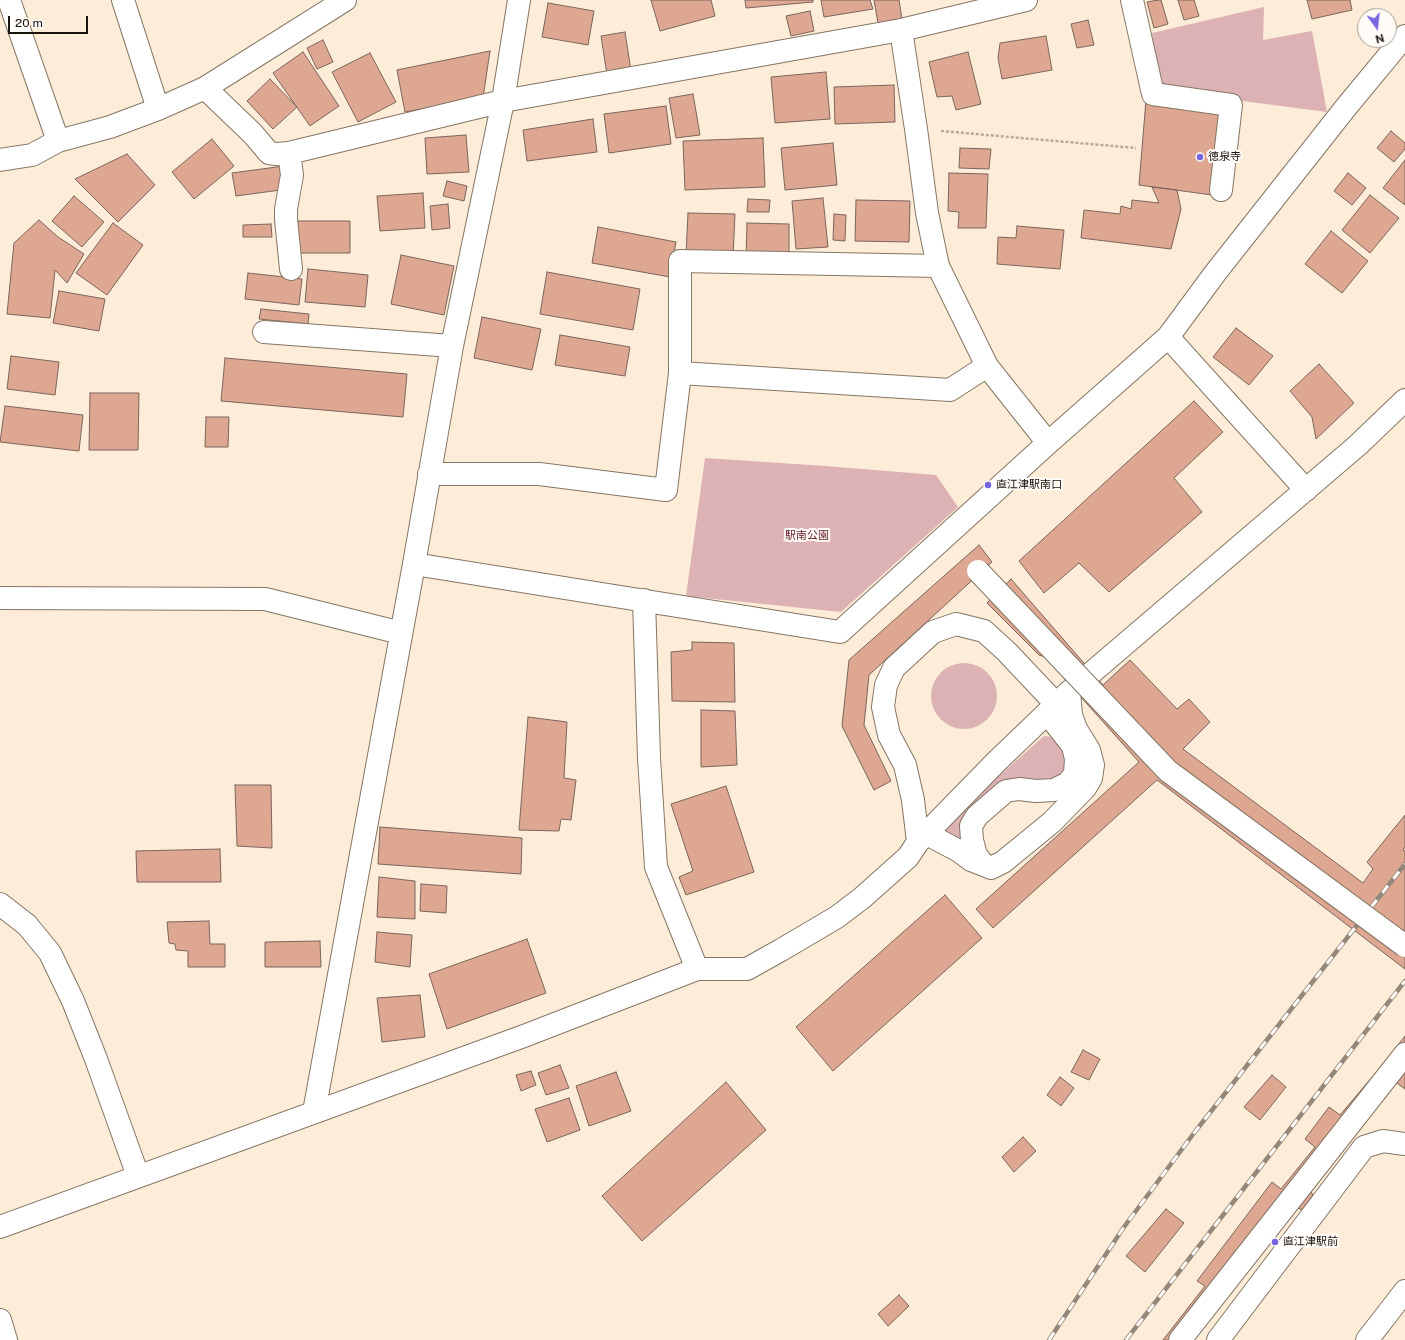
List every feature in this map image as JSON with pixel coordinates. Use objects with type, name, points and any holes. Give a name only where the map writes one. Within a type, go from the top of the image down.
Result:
[{"type":"street","points":[[9,0],[58,141]]},
{"type":"street","points":[[123,0],[158,109]]},
{"type":"street","points":[[0,160],[32,154],[58,141],[110,127],[158,109],[205,88],[345,0]]},
{"type":"street","points":[[314,1112],[414,564],[452,346],[503,100],[519,0]]},
{"type":"street","points":[[205,88],[253,134],[269,153],[288,153],[503,100],[901,30],[971,7],[1026,0]]},
{"type":"street","points":[[1132,0],[1153,94],[1231,105],[1221,190]]},
{"type":"street","points":[[901,30],[927,213],[938,266],[987,366],[1048,443]]},
{"type":"street","points":[[414,564],[840,632],[1048,443],[1168,337],[1221,266],[1347,106],[1405,36]]},
{"type":"street","points":[[288,153],[292,175],[286,209],[286,219],[291,268]]},
{"type":"street","points":[[429,474],[539,474],[666,490],[680,373],[680,261],[938,266]]},
{"type":"street","points":[[264,332],[452,346]]},
{"type":"street","points":[[1168,337],[1306,490]]},
{"type":"street","points":[[680,373],[950,390],[987,366]]},
{"type":"street","points":[[0,1227],[524,1036],[697,969],[747,969],[781,950],[837,917],[862,898],[908,857],[922,838],[996,762],[1058,703],[1358,445],[1405,400]]},
{"type":"street","points":[[978,571],[1168,771],[1405,946]]},
{"type":"street","points":[[0,598],[265,599],[401,633]]},
{"type":"street","points":[[644,600],[649,758],[656,867],[697,969]]},
{"type":"street","points":[[956,624],[984,631],[1071,715],[1076,729],[1089,750],[1093,765],[1091,778],[1085,788],[1052,822],[1004,862],[991,868],[971,860],[959,851],[922,838],[905,765],[889,735],[883,707],[886,685],[894,668],[933,632],[956,624]]},
{"type":"street","points":[[984,865],[976,855],[972,840],[972,826],[977,816],[1006,791],[1019,789],[1036,791],[1054,790],[1068,784],[1075,774],[1076,759],[1073,746],[1058,703]]},
{"type":"street","points":[[0,904],[27,925],[50,952],[73,1001],[96,1059],[138,1176]]},
{"type":"street","points":[[1180,1340],[1405,1054]]},
{"type":"street","points":[[1218,1340],[1364,1147],[1383,1141],[1405,1144]]},
{"type":"street","points":[[1367,1340],[1405,1291]]},
{"type":"street","points":[[0,1320],[6,1340]]},
{"type":"path","points":[[916,129],[1136,148]]},
{"type":"green space","points":[[1264,7],[1263,40],[1312,31],[1327,112],[1158,90],[1152,33]]},
{"type":"green space","name":"駅南公園","points":[[705,458],[936,475],[958,507],[841,612],[686,596]]},
{"type":"green space","points":[[964,663],[977,666],[987,673],[994,683],[997,696],[994,709],[987,719],[977,726],[964,729],[951,726],[941,719],[934,709],[931,696],[934,683],[941,673],[951,666]]},
{"type":"green space","points":[[1044,736],[1053,737],[1063,746],[1066,767],[1053,782],[1006,782],[968,850],[938,830]]},
{"type":"building","points":[[651,0],[711,0],[715,16],[660,31]]},
{"type":"building","points":[[745,0],[813,0],[813,2],[746,8]]},
{"type":"building","points":[[821,0],[870,0],[873,9],[824,17]]},
{"type":"building","points":[[874,0],[899,0],[902,19],[878,23]]},
{"type":"building","points":[[1161,0],[1168,24],[1154,28],[1147,2]]},
{"type":"building","points":[[1178,0],[1194,0],[1199,16],[1184,20]]},
{"type":"building","points":[[1307,0],[1350,0],[1352,10],[1312,19]]},
{"type":"building","points":[[548,3],[594,11],[588,45],[542,37]]},
{"type":"building","points":[[810,11],[814,31],[791,36],[786,16]]},
{"type":"building","points":[[1088,20],[1094,45],[1077,48],[1071,24]]},
{"type":"building","points":[[625,32],[632,77],[608,81],[601,36]]},
{"type":"building","points":[[1046,36],[1052,70],[1002,79],[998,58],[1000,43]]},
{"type":"building","points":[[323,40],[333,62],[317,69],[307,48]]},
{"type":"building","points":[[490,51],[483,98],[405,112],[397,70]]},
{"type":"building","points":[[303,52],[339,106],[310,126],[273,73]]},
{"type":"building","points":[[968,52],[981,104],[956,110],[952,96],[937,97],[929,62]]},
{"type":"building","points":[[370,53],[396,102],[358,122],[332,72]]},
{"type":"building","points":[[826,72],[830,119],[775,123],[771,77]]},
{"type":"building","points":[[270,79],[297,107],[273,129],[247,101]]},
{"type":"building","points":[[894,85],[895,122],[835,124],[834,87]]},
{"type":"building","points":[[693,94],[700,135],[676,138],[669,98]]},
{"type":"building","points":[[1146,100],[1219,110],[1212,195],[1139,185]]},
{"type":"building","points":[[666,106],[671,144],[609,153],[604,114]]},
{"type":"building","points":[[593,119],[597,152],[527,161],[523,130]]},
{"type":"building","points":[[1391,131],[1405,143],[1405,149],[1394,162],[1377,148]]},
{"type":"building","points":[[466,135],[469,172],[427,174],[425,138]]},
{"type":"building","points":[[763,138],[765,187],[685,190],[683,141]]},
{"type":"building","points":[[212,139],[234,166],[194,199],[172,172]]},
{"type":"building","points":[[833,143],[837,185],[785,190],[781,148]]},
{"type":"building","points":[[960,148],[991,149],[989,169],[959,168]]},
{"type":"building","points":[[127,154],[155,185],[118,222],[75,179]]},
{"type":"building","points":[[1405,160],[1405,205],[1383,188]]},
{"type":"building","points":[[284,166],[288,189],[236,196],[232,173]]},
{"type":"building","points":[[949,173],[988,174],[986,228],[958,228],[959,212],[948,211]]},
{"type":"building","points":[[1348,173],[1366,188],[1352,205],[1334,191]]},
{"type":"building","points":[[447,181],[467,186],[464,201],[443,196]]},
{"type":"building","points":[[1152,187],[1177,190],[1181,209],[1171,249],[1081,238],[1084,210],[1120,214],[1121,206],[1131,209],[1132,200],[1159,203]]},
{"type":"building","points":[[423,193],[425,228],[380,231],[377,196]]},
{"type":"building","points":[[1370,195],[1399,218],[1370,253],[1342,230]]},
{"type":"building","points":[[74,196],[104,222],[82,247],[52,221]]},
{"type":"building","points":[[823,198],[828,247],[796,249],[792,201]]},
{"type":"building","points":[[748,199],[770,200],[769,212],[747,212]]},
{"type":"building","points":[[856,200],[910,201],[909,242],[855,241]]},
{"type":"building","points":[[448,204],[450,228],[432,230],[430,206]]},
{"type":"building","points":[[688,213],[735,214],[733,257],[686,256]]},
{"type":"building","points":[[834,214],[846,215],[845,241],[833,240]]},
{"type":"building","points":[[39,220],[58,237],[84,254],[67,283],[55,270],[50,318],[7,314],[14,243]]},
{"type":"building","points":[[294,221],[350,221],[350,253],[295,253]]},
{"type":"building","points":[[113,223],[143,245],[107,295],[76,273]]},
{"type":"building","points":[[747,223],[789,224],[789,259],[746,259]]},
{"type":"building","points":[[271,224],[272,237],[243,237],[243,225]]},
{"type":"building","points":[[1017,226],[1064,230],[1060,269],[997,264],[998,237],[1016,238]]},
{"type":"building","points":[[598,227],[676,242],[670,277],[592,263]]},
{"type":"building","points":[[1331,231],[1368,261],[1342,293],[1305,264]]},
{"type":"building","points":[[401,255],[454,266],[444,315],[391,304]]},
{"type":"building","points":[[308,269],[368,275],[365,307],[305,302]]},
{"type":"building","points":[[547,272],[640,289],[633,330],[540,314]]},
{"type":"building","points":[[248,273],[302,279],[299,305],[245,299]]},
{"type":"building","points":[[59,291],[105,299],[99,331],[53,323]]},
{"type":"building","points":[[261,309],[309,314],[308,324],[259,319]]},
{"type":"building","points":[[482,317],[541,329],[532,370],[474,358]]},
{"type":"building","points":[[1236,328],[1273,356],[1249,385],[1213,357]]},
{"type":"building","points":[[560,335],[630,347],[625,376],[555,365]]},
{"type":"building","points":[[11,356],[59,362],[55,395],[7,389]]},
{"type":"building","points":[[225,358],[407,374],[403,417],[221,401]]},
{"type":"building","points":[[1319,364],[1354,403],[1316,439],[1312,417],[1290,391]]},
{"type":"building","points":[[90,393],[139,393],[138,450],[89,450]]},
{"type":"building","points":[[1194,401],[1223,432],[1174,478],[1202,512],[1109,592],[1079,563],[1044,593],[1019,561]]},
{"type":"building","points":[[5,406],[83,415],[79,451],[0,442]]},
{"type":"building","points":[[206,417],[229,417],[228,447],[205,447]]},
{"type":"building","points":[[979,545],[992,562],[869,675],[864,725],[891,781],[874,790],[842,726],[849,660]]},
{"type":"building","points":[[1011,579],[1103,685],[1130,660],[1177,709],[1189,699],[1210,722],[1183,749],[1363,883],[1373,869],[1367,862],[1405,815],[1405,847],[1403,850],[1405,851],[1405,969],[1157,780],[993,928],[976,909],[1139,762],[1045,657],[1039,655],[987,603]]},
{"type":"building","points":[[692,642],[734,643],[735,702],[672,701],[671,652],[692,650]]},
{"type":"building","points":[[701,710],[735,711],[737,765],[701,767]]},
{"type":"building","points":[[528,717],[567,722],[564,778],[576,780],[571,820],[561,819],[559,831],[519,830]]},
{"type":"building","points":[[235,785],[271,785],[272,848],[237,846]]},
{"type":"building","points":[[726,786],[754,872],[686,895],[679,877],[693,871],[671,804]]},
{"type":"building","points":[[380,827],[522,838],[521,874],[378,864]]},
{"type":"building","points":[[220,849],[221,882],[137,882],[136,851]]},
{"type":"building","points":[[379,877],[415,881],[415,919],[377,917]]},
{"type":"building","points":[[421,884],[447,886],[446,913],[420,911]]},
{"type":"building","points":[[945,895],[982,938],[833,1071],[796,1027]]},
{"type":"building","points":[[209,921],[210,944],[225,944],[225,967],[188,967],[188,951],[176,950],[175,944],[169,943],[167,922]]},
{"type":"building","points":[[377,932],[412,935],[410,967],[375,962]]},
{"type":"building","points":[[527,939],[546,993],[447,1029],[429,974]]},
{"type":"building","points":[[320,941],[321,967],[265,967],[265,942]]},
{"type":"building","points":[[420,995],[425,1037],[382,1042],[377,998]]},
{"type":"building","points":[[1405,1036],[1405,1089],[1394,1081],[1309,1189],[1313,1195],[1302,1210],[1296,1207],[1194,1340],[1163,1340],[1205,1286],[1197,1281],[1272,1182],[1281,1189],[1315,1147],[1305,1139],[1329,1107],[1340,1115]]},
{"type":"building","points":[[1083,1050],[1100,1059],[1089,1080],[1071,1072]]},
{"type":"building","points":[[560,1065],[569,1088],[546,1095],[538,1073]]},
{"type":"building","points":[[531,1071],[536,1085],[521,1091],[516,1075]]},
{"type":"building","points":[[616,1072],[631,1111],[589,1126],[576,1086]]},
{"type":"building","points":[[1272,1075],[1286,1087],[1260,1120],[1244,1107]]},
{"type":"building","points":[[1060,1077],[1074,1088],[1061,1106],[1047,1095]]},
{"type":"building","points":[[726,1082],[766,1130],[642,1241],[602,1196]]},
{"type":"building","points":[[569,1098],[580,1130],[547,1142],[535,1109]]},
{"type":"building","points":[[1023,1137],[1036,1151],[1014,1172],[1002,1157]]},
{"type":"building","points":[[1166,1209],[1184,1223],[1145,1272],[1126,1256]]},
{"type":"building","points":[[899,1295],[909,1306],[888,1326],[878,1314]]},
{"type":"railway","points":[[1049,1340],[1124,1227],[1194,1133],[1405,864]]},
{"type":"railway","points":[[1126,1340],[1405,981]]},
{"type":"place","name":"徳泉寺","points":[[1200,157]]},
{"type":"place","name":"直江津駅南口","points":[[988,485]]},
{"type":"place","name":"直江津駅前","points":[[1275,1242]]}]
